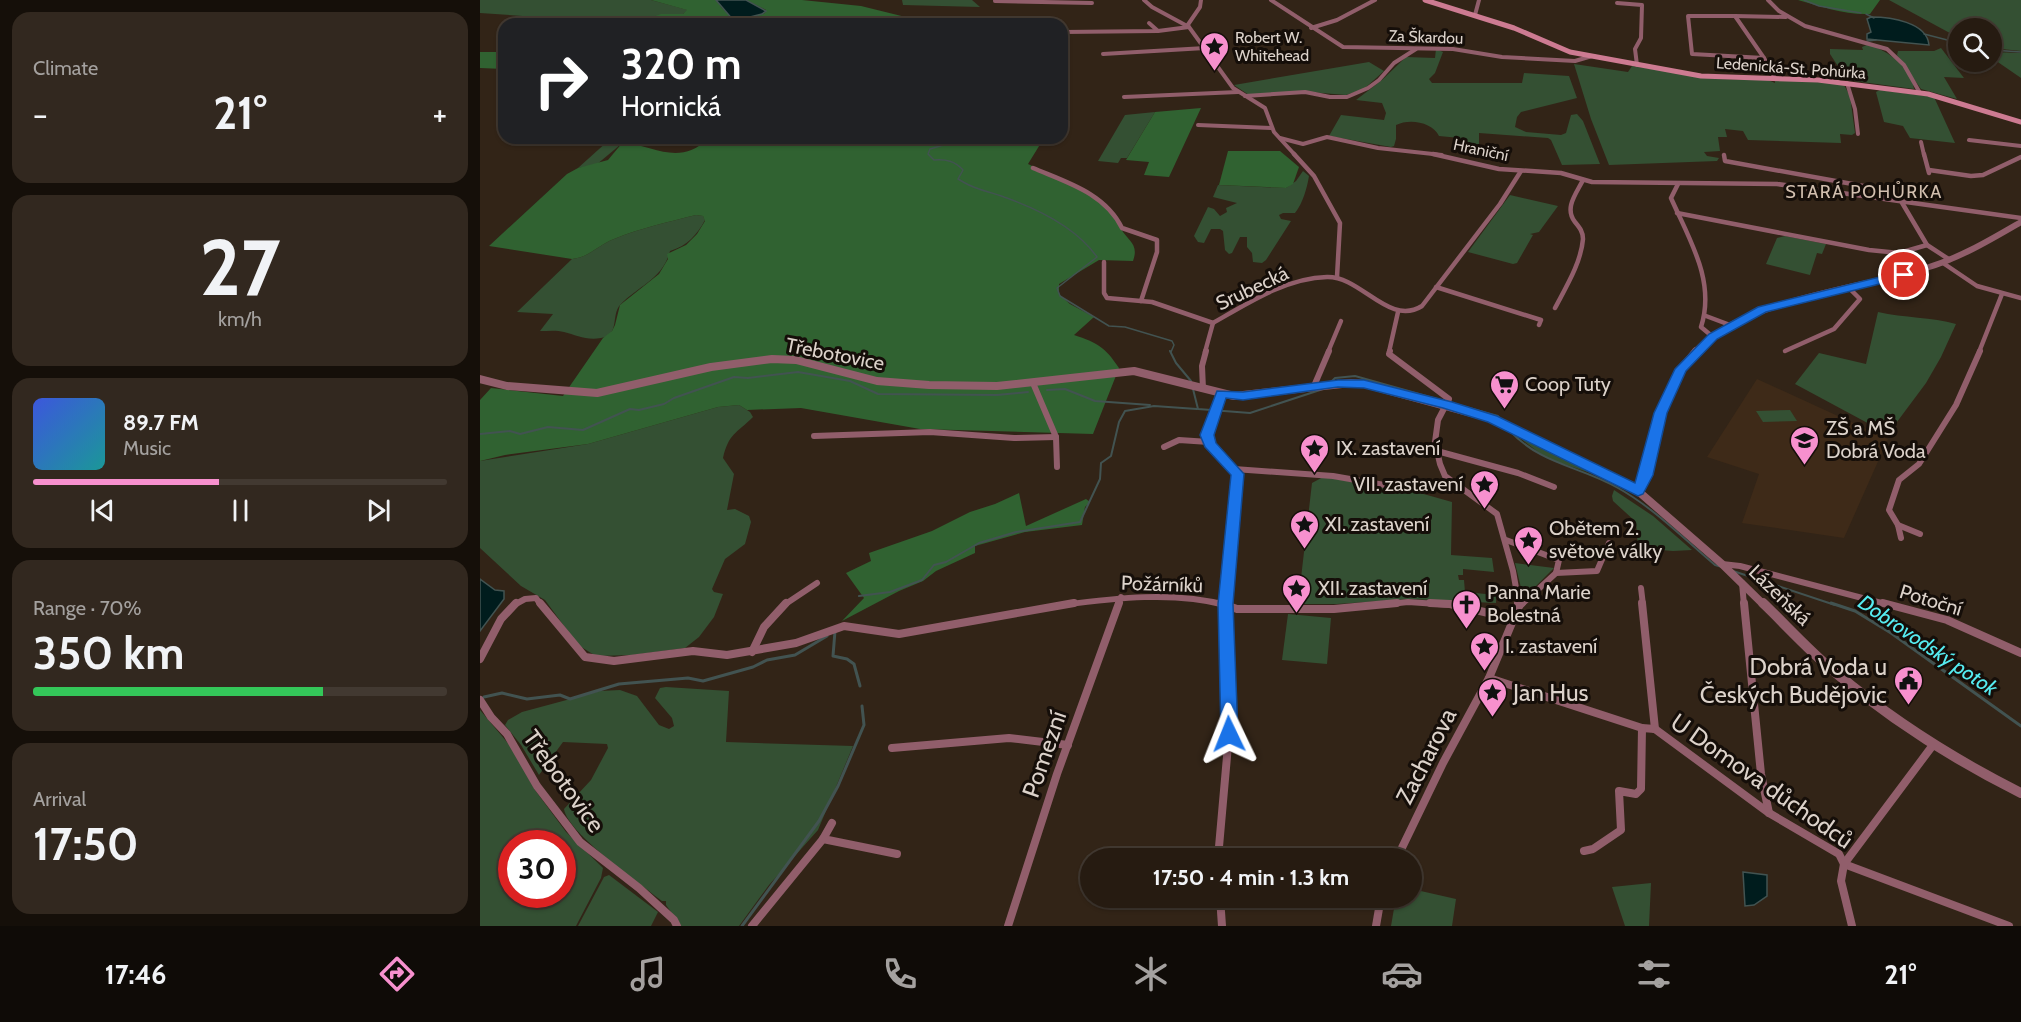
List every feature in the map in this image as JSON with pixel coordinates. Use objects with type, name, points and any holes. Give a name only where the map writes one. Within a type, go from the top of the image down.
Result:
[{"type":"main road","name":"Ledenická-St. Pohůrka","points":[[1425,0],[1537,37],[1563,50],[1592,56],[1701,76],[1848,83],[1920,93],[1954,100],[2021,122]]},
{"type":"street","points":[[1144,0],[1152,8],[1188,27],[1238,92],[1265,108],[1271,128],[1314,176],[1340,223],[1336,277],[1346,279],[1398,312],[1414,311],[1422,306],[1500,204],[1521,171]]},
{"type":"street","points":[[1188,27],[1200,7],[1201,0]]},
{"type":"street","name":"Za Škardou","points":[[1271,0],[1342,46],[1465,49],[1502,57],[1575,61],[1592,56]]},
{"type":"street","points":[[1311,28],[1337,20],[1375,0]]},
{"type":"street","points":[[1474,15],[1479,0]]},
{"type":"street","points":[[1768,0],[1789,18],[1812,30],[1891,50],[1909,73],[1920,93]]},
{"type":"street","points":[[995,1],[1092,3]]},
{"type":"street","points":[[1617,3],[1642,5],[1641,38],[1635,49],[1637,65]]},
{"type":"street","points":[[1764,58],[1692,54],[1688,15],[1789,18]]},
{"type":"street","points":[[1735,16],[1776,78]]},
{"type":"street","points":[[1149,22],[1158,31]]},
{"type":"street","points":[[1106,24],[1106,32]]},
{"type":"street","points":[[1068,33],[1158,31],[1188,27]]},
{"type":"street","points":[[1103,54],[1205,48]]},
{"type":"street","points":[[1245,96],[1305,92],[1330,97],[1347,97],[1368,88],[1379,80],[1394,63],[1417,48]]},
{"type":"street","points":[[1848,83],[1856,109],[1858,134]]},
{"type":"street","points":[[1124,98],[1238,92]]},
{"type":"street","points":[[1198,125],[1271,128]]},
{"type":"street","name":"Hraniční","points":[[1280,138],[1312,144],[1327,137],[1378,148],[1437,154],[1490,167],[1561,173],[1584,180],[1611,183],[1777,184],[1891,199]]},
{"type":"street","points":[[1969,140],[2021,146]]},
{"type":"street","points":[[1921,142],[1929,171],[1983,176],[2021,158]]},
{"type":"street","points":[[1724,155],[1725,161],[1869,187],[1891,199],[2021,220]]},
{"type":"street","points":[[1033,168],[1102,201],[1118,217],[1122,228],[1157,240],[1159,249],[1142,289],[1141,301]]},
{"type":"street","points":[[1799,174],[1799,187]]},
{"type":"street","points":[[1555,308],[1574,272],[1583,237],[1581,229],[1570,215],[1569,208],[1584,180]]},
{"type":"street","points":[[1678,184],[1671,198],[1707,285],[1706,316],[1701,327],[1713,337]]},
{"type":"street","points":[[1901,201],[1927,245],[1977,286],[2021,297]]},
{"type":"street","points":[[1677,213],[1869,250],[1899,253],[1927,245]]},
{"type":"street","points":[[1638,491],[1646,475],[1660,413],[1681,369],[1713,337],[1730,325],[1773,307],[1850,289],[1947,261],[1981,246],[2021,220]]},
{"type":"street","points":[[1899,253],[1925,269]]},
{"type":"street","points":[[1104,262],[1104,293],[1107,298],[1141,301],[1213,322]]},
{"type":"street","name":"Srubecká","points":[[1202,389],[1202,366],[1213,322],[1279,287],[1302,281],[1336,277]]},
{"type":"street","points":[[1436,287],[1541,320],[1539,325]]},
{"type":"street","points":[[1785,351],[1834,328],[1860,299],[1850,289]]},
{"type":"street","points":[[1901,538],[1898,525],[1889,510],[1899,480],[1919,464],[1956,405],[2002,294]]},
{"type":"street","points":[[1398,312],[1388,351],[1390,357],[1419,375],[1448,402]]},
{"type":"street","points":[[1706,316],[1730,325]]},
{"type":"street","points":[[1317,386],[1341,321]]},
{"type":"street","name":"Třebotovice","points":[[480,379],[507,386],[597,393],[711,367],[772,358],[796,360],[877,381],[929,386],[997,386],[1134,371],[1202,389]]},
{"type":"street","points":[[1033,382],[1056,437],[1057,467]]},
{"type":"street","points":[[1202,389],[1243,396],[1317,386],[1364,384],[1448,402]]},
{"type":"street","points":[[1219,848],[1229,734],[1225,604],[1238,484],[1238,474],[1209,442],[1207,435],[1221,393]]},
{"type":"street","points":[[1448,402],[1438,420],[1435,442],[1445,476],[1497,514],[1506,540],[1519,606]]},
{"type":"street","name":"Lázeňská","points":[[1448,402],[1512,428],[1638,491],[1722,564],[1834,672],[1895,720],[1933,745],[2021,793]]},
{"type":"street","points":[[814,436],[930,432],[1014,438],[1056,437]]},
{"type":"street","points":[[1164,447],[1168,443],[1181,440],[1209,442]]},
{"type":"street","points":[[1437,451],[1518,473],[1554,486]]},
{"type":"street","points":[[1233,469],[1333,476],[1390,486]]},
{"type":"street","points":[[1898,525],[1920,534]]},
{"type":"street","points":[[1506,540],[1559,560],[1556,573],[1597,571],[1609,543]]},
{"type":"street","name":"Potoční","points":[[1722,564],[1740,566],[1947,620],[2021,653]]},
{"type":"street","name":"Zacharova","points":[[1402,848],[1443,763],[1489,678],[1519,606],[1556,573]]},
{"type":"street","points":[[480,659],[512,605],[522,599],[531,598],[536,598],[585,657],[614,661],[693,651],[727,655],[752,652],[758,635],[774,610],[817,583]]},
{"type":"street","points":[[1742,583],[1761,774],[1769,813]]},
{"type":"street","points":[[1641,588],[1655,729]]},
{"type":"street","name":"Požárníků","points":[[752,652],[796,643],[844,626],[900,634],[1043,607],[1121,597],[1192,598],[1225,604],[1237,609],[1334,609],[1408,602],[1450,604],[1514,619]]},
{"type":"street","name":"Pomezní","points":[[1008,926],[1068,745],[1121,597]]},
{"type":"street","name":"U Domova důchodců","points":[[1489,678],[1642,728],[1655,729],[1769,813],[1839,854],[1844,864],[2009,926]]},
{"type":"street","name":"Třebotovice","points":[[480,700],[490,717],[507,734],[537,786],[580,842],[639,888],[674,920],[677,926]]},
{"type":"street","points":[[1584,851],[1593,849],[1621,830],[1619,791],[1636,794],[1641,789],[1642,728]]},
{"type":"street","points":[[892,748],[1009,738],[1068,745]]},
{"type":"street","points":[[1852,926],[1841,881],[1844,864],[1933,745]]},
{"type":"street","points":[[752,926],[823,839],[832,823]]},
{"type":"street","points":[[823,839],[897,854]]},
{"type":"street","points":[[1221,908],[1222,926]]},
{"type":"street","points":[[1376,926],[1380,908]]},
{"type":"shaded area","name":"ZŠ a MŠ Dobrá Voda","points":[[1757,379],[1888,439],[1844,538],[1742,523],[1759,474],[1707,457]]},
{"type":"green space","points":[[480,0],[651,0],[688,10],[683,14],[654,18],[552,18],[480,13]]},
{"type":"green space","points":[[651,0],[716,0],[734,18],[650,18],[661,14],[683,14],[687,10]]},
{"type":"green space","points":[[746,0],[802,0],[861,6],[910,18],[748,18],[765,13],[766,10]]},
{"type":"green space","points":[[902,0],[972,0],[980,7],[903,5]]},
{"type":"green space","points":[[1798,0],[1880,0],[1870,14],[1860,14],[1842,12]]},
{"type":"green space","points":[[1889,0],[2021,0],[2021,51],[2002,49],[2002,18],[1948,18],[1948,32]]},
{"type":"green space","points":[[1869,44],[1898,61],[1908,73],[1914,89],[1847,80],[1830,54],[1830,49],[1863,50],[1862,47]]},
{"type":"green space","points":[[1941,48],[1948,57],[1948,72],[1959,72],[1964,78],[1944,77],[1957,99],[1921,89],[1897,55],[1898,51],[1934,51]]},
{"type":"green space","points":[[1436,49],[1443,52],[1435,73],[1429,79],[1432,83],[1522,83],[1524,73],[1569,76],[1577,98],[1521,112],[1517,117],[1515,127],[1526,132],[1561,135],[1566,133],[1571,115],[1577,114],[1583,121],[1600,164],[1562,165],[1548,138],[1479,133],[1479,146],[1460,143],[1460,138],[1439,136],[1432,127],[1414,122],[1396,125],[1396,139],[1394,146],[1391,147],[1329,136],[1341,115],[1384,120],[1386,113],[1382,103],[1356,100],[1406,57],[1435,58]]},
{"type":"green space","points":[[480,52],[498,52],[498,69],[480,68]]},
{"type":"green space","points":[[2002,52],[2021,53],[2021,78],[2002,65]]},
{"type":"green space","points":[[1369,62],[1384,71],[1364,89],[1346,95],[1309,92],[1249,95],[1234,85]]},
{"type":"green space","points":[[1574,64],[1628,72],[1632,66],[1719,79],[1768,80],[1775,83],[1775,80],[1806,80],[1844,85],[1850,96],[1855,133],[1840,134],[1841,143],[1748,140],[1743,131],[1725,129],[1727,137],[1718,137],[1720,151],[1704,152],[1707,156],[1719,158],[1717,161],[1609,165],[1591,119]]},
{"type":"green space","points":[[1880,90],[1934,97],[1955,143],[1910,138],[1903,126],[1884,122],[1876,92]]},
{"type":"green space","points":[[1201,108],[1169,177],[1144,175],[1149,162],[1126,160],[1155,112]]},
{"type":"green space","points":[[1155,112],[1127,158],[1121,158],[1118,163],[1098,161],[1125,115]]},
{"type":"green space","points":[[605,144],[620,145],[596,165],[578,168]]},
{"type":"green space","points":[[621,144],[635,144],[678,153],[701,144],[1040,144],[1028,164],[1077,188],[1111,212],[1135,251],[1133,261],[1099,260],[1059,284],[1059,294],[1070,304],[1094,317],[1074,335],[1100,347],[1119,368],[1093,434],[920,429],[801,408],[747,410],[739,405],[718,407],[588,444],[505,455],[480,461],[480,400],[491,388],[563,396],[603,338],[612,331],[620,305],[659,274],[668,259],[667,254],[686,245],[705,221],[703,216],[696,215],[634,232],[614,239],[584,256],[572,259],[489,246],[567,174],[578,168],[608,160]]},
{"type":"green space","points":[[1228,151],[1280,151],[1299,167],[1293,184],[1286,188],[1219,185]]},
{"type":"green space","points":[[1303,171],[1309,176],[1298,209],[1295,213],[1279,215],[1281,219],[1291,221],[1262,263],[1253,262],[1252,253],[1247,247],[1247,237],[1240,237],[1232,253],[1229,254],[1225,250],[1223,231],[1220,229],[1211,229],[1204,243],[1198,242],[1194,236],[1208,207],[1214,209],[1220,216],[1227,212],[1226,208],[1237,203],[1213,197],[1218,185],[1286,188],[1296,181]]},
{"type":"green space","points":[[1510,195],[1558,206],[1539,232],[1530,234],[1533,235],[1517,263],[1513,264],[1468,252]]},
{"type":"green space","points":[[696,215],[703,216],[705,220],[699,230],[686,243],[670,251],[662,269],[620,305],[613,329],[607,336],[591,339],[561,331],[540,331],[553,314],[517,312],[572,259],[584,256],[624,235]]},
{"type":"green space","points":[[1785,236],[1826,244],[1822,254],[1817,253],[1810,275],[1766,264],[1777,238]]},
{"type":"green space","points":[[1878,312],[1956,324],[1926,383],[1888,434],[1795,384],[1819,353],[1866,364]]},
{"type":"green space","points":[[739,405],[750,412],[753,417],[731,439],[725,450],[723,458],[734,474],[727,510],[735,509],[749,516],[751,522],[745,544],[725,559],[712,589],[714,592],[723,594],[714,617],[699,637],[685,648],[633,655],[596,656],[578,645],[545,600],[521,586],[480,548],[480,461],[588,444],[718,407]]},
{"type":"green space","points":[[1790,410],[1797,421],[1763,422],[1756,411]]},
{"type":"green space","points":[[1517,436],[1593,474],[1546,458]]},
{"type":"green space","points":[[1323,477],[1420,493],[1452,502],[1451,555],[1492,558],[1494,572],[1463,569],[1463,575],[1458,575],[1459,580],[1464,580],[1465,592],[1496,595],[1496,603],[1410,599],[1298,604],[1312,483]]},
{"type":"green space","points":[[1614,490],[1653,516],[1692,550],[1638,548],[1636,522],[1613,501]]},
{"type":"green space","points":[[1019,493],[1026,526],[1086,499],[1090,502],[1085,507],[1082,525],[1025,532],[975,546],[975,553],[842,621],[864,598],[846,573],[871,561],[869,553],[932,531],[970,512]]},
{"type":"green space","points":[[1515,563],[1554,568],[1526,596],[1523,596]]},
{"type":"green space","points":[[1288,614],[1331,618],[1327,664],[1282,660]]},
{"type":"green space","points":[[660,688],[729,691],[726,742],[853,746],[818,830],[769,885],[739,926],[681,926],[666,905],[666,901],[662,901],[591,845],[568,819],[564,809],[591,780],[608,748],[607,744],[563,742],[539,775],[521,745],[505,725],[508,720],[522,712],[600,691],[620,690],[637,696],[659,725],[669,729],[674,726],[672,718],[655,698]]},
{"type":"green space","points":[[480,710],[512,748],[535,790],[565,830],[498,830],[498,908],[576,908],[576,842],[603,868],[601,878],[576,926],[480,926]]},
{"type":"green space","points":[[609,875],[658,912],[651,926],[578,926],[604,877]]},
{"type":"green space","points":[[1651,883],[1649,926],[1625,926],[1612,887]]},
{"type":"green space","points":[[1422,891],[1456,899],[1452,926],[1391,926],[1394,908],[1422,908]]},
{"type":"water","points":[[716,0],[746,0],[766,11],[746,18],[731,18]]},
{"type":"water","points":[[1871,17],[1888,18],[1915,26],[1927,37],[1929,45],[1867,39],[1867,34],[1871,32],[1867,19]]},
{"type":"water","points":[[480,579],[495,590],[504,591],[504,599],[480,631]]},
{"type":"water","points":[[1743,872],[1767,875],[1767,896],[1754,905],[1745,906]]},
{"type":"waterway","points":[[1804,0],[1819,6],[1861,13]]},
{"type":"waterway","points":[[1866,14],[1874,18]]},
{"type":"waterway","points":[[1924,34],[1948,40]]},
{"type":"waterway","points":[[1867,41],[1876,40]]},
{"type":"waterway","points":[[2002,51],[2021,52]]},
{"type":"waterway","name":"Dobrovodský potok","points":[[947,144],[930,149],[928,154],[934,160],[946,160],[957,164],[963,170],[958,179],[1055,220],[1078,237],[1097,257],[1057,288],[1060,296],[1109,326],[1125,327],[1172,341],[1174,345],[1171,352]]},
{"type":"waterway","name":"Dobrovodský potok","points":[[1170,351],[1176,363],[1191,381],[1198,409],[1250,413],[1323,389]]},
{"type":"waterway","points":[[480,434],[510,431],[520,434],[548,427],[583,430],[630,409],[639,410],[664,404],[674,398],[734,377],[748,378],[798,372],[850,381],[878,394],[997,395],[1028,392]]},
{"type":"waterway","name":"Dobrovodský potok","points":[[1330,383],[1335,378],[1355,376],[1498,416],[1501,420]]},
{"type":"waterway","points":[[1047,390],[1065,389],[1095,401],[1150,405]]},
{"type":"waterway","points":[[859,596],[890,592],[922,580],[934,565],[946,562],[979,543],[1016,532],[1080,522],[1100,479],[1101,463],[1111,456],[1119,422],[1125,411],[1154,406],[1197,409]]},
{"type":"waterway","name":"Dobrovodský potok","points":[[1510,431],[1522,442],[1548,458],[1604,481],[1631,496],[1656,514],[1715,565],[1722,567]]},
{"type":"waterway","name":"Dobrovodský potok","points":[[1733,571],[1835,605]]},
{"type":"waterway","name":"Dobrovodský potok","points":[[1831,603],[1855,611],[1891,633],[2021,726]]},
{"type":"waterway","points":[[835,631],[833,656],[847,659],[854,664],[860,686]]},
{"type":"waterway","points":[[484,697],[502,693],[527,699],[560,695],[570,699],[619,684],[688,678],[703,681],[753,667],[767,660],[795,655],[827,636]]},
{"type":"waterway","points":[[742,926],[819,821],[838,786],[864,725],[862,706]]},
{"type":"place","name":"Robert W. Whitehead","points":[[1214,72]]},
{"type":"place","name":"Coop Tuty","points":[[1504,410]]},
{"type":"place","name":"ZŠ a MŠ Dobrá Voda","points":[[1805,466]]},
{"type":"place","name":"IX. zastavení","points":[[1315,474]]},
{"type":"place","name":"VII. zastavení","points":[[1484,510]]},
{"type":"place","name":"XI. zastavení","points":[[1304,550]]},
{"type":"place","name":"Obětem 2. světové války","points":[[1528,566]]},
{"type":"place","name":"XII. zastavení","points":[[1297,614]]},
{"type":"place","name":"Panna Marie Bolestná","points":[[1466,630]]},
{"type":"place","name":"I. zastavení","points":[[1484,672]]},
{"type":"place","name":"Dobrá Voda u Českých Budějovic","points":[[1908,706]]},
{"type":"place","name":"Jan Hus","points":[[1492,718]]},
{"type":"district","name":"STARÁ POHŮRKA","points":[[1864,192]]},
{"type":"route","points":[[1229,734],[1225,604],[1238,474],[1210,444],[1207,435],[1221,393],[1243,396],[1338,384],[1364,384],[1492,419],[1638,491],[1646,475],[1660,413],[1681,369],[1688,359],[1713,337],[1730,325],[1762,310],[1793,300],[1904,275]]}]
